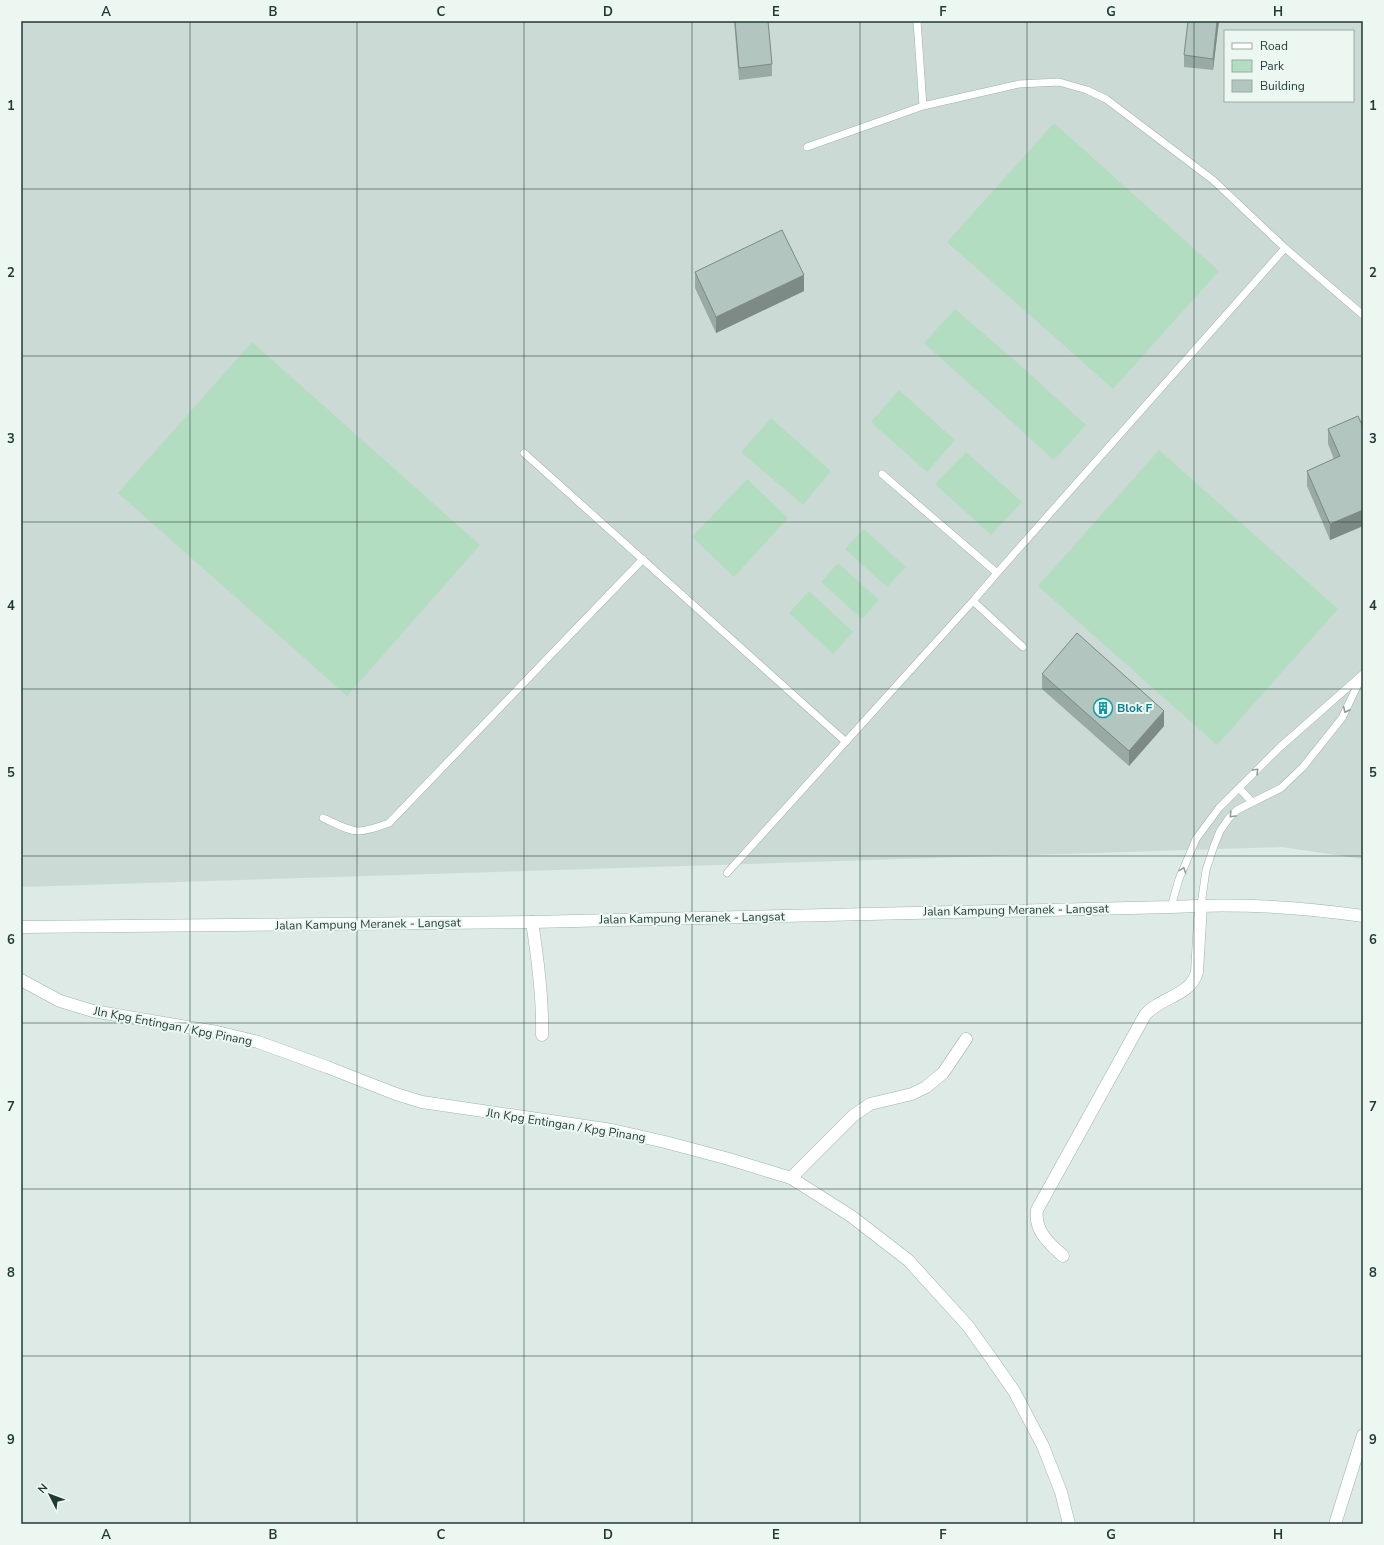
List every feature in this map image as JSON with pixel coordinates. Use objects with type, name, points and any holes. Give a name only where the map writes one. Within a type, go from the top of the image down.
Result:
[{"type":"main road","name":"Jalan Kampung Meranek - Langsat","points":[[21,927],[532,922],[1171,907],[1201,905],[1330,912],[1363,916]]},
{"type":"main road","points":[[1063,1256],[1041,1234],[1036,1216],[1037,1210],[1145,1015],[1153,1007],[1190,986],[1193,981],[1196,972],[1201,905]]},
{"type":"main road","points":[[532,922],[539,972],[542,1008],[542,1035]]},
{"type":"main road","name":"Jln Kpg Entingan / Kpg Pinang","points":[[21,980],[60,1000],[93,1011],[217,1032],[258,1042],[382,1089],[422,1102],[612,1130],[729,1159],[790,1178],[851,1216],[908,1260],[968,1326],[1014,1391],[1043,1446],[1061,1492],[1069,1524]]},
{"type":"main road","points":[[790,1178],[862,1108],[870,1104],[912,1094],[932,1083],[943,1073],[966,1040]]},
{"type":"main road","points":[[1335,1524],[1360,1454],[1363,1435]]},
{"type":"lane","points":[[917,21],[924,106]]},
{"type":"lane","points":[[807,147],[924,106],[1019,84],[1059,82],[1087,90],[1106,99],[1213,180],[1285,248],[1363,315]]},
{"type":"lane","points":[[727,873],[973,601],[1285,248]]},
{"type":"lane","points":[[524,453],[846,742]]},
{"type":"lane","points":[[882,474],[997,573]]},
{"type":"lane","points":[[323,818],[348,829],[362,832],[392,820],[642,559]]},
{"type":"lane","points":[[973,601],[1023,647]]},
{"type":"lane","points":[[1171,907],[1185,863],[1196,839],[1219,808],[1279,748],[1363,674]]},
{"type":"lane","points":[[1201,905],[1206,870],[1220,831],[1229,818],[1237,810],[1281,788],[1303,767],[1342,718],[1363,674]]},
{"type":"lane","points":[[1239,788],[1252,802]]},
{"type":"shaded area","points":[[21,21],[1363,21],[1363,859],[1282,847],[21,887]]},
{"type":"green space","points":[[1054,123],[1219,271],[1113,389],[947,242]]},
{"type":"green space","points":[[955,309],[1086,425],[1054,460],[924,343]]},
{"type":"green space","points":[[252,342],[480,545],[347,696],[118,493]]},
{"type":"green space","points":[[899,390],[955,440],[927,472],[871,422]]},
{"type":"green space","points":[[771,418],[831,471],[803,505],[741,452]]},
{"type":"green space","points":[[1159,450],[1338,609],[1217,745],[1038,586]]},
{"type":"green space","points":[[966,452],[1022,502],[991,535],[935,484]]},
{"type":"green space","points":[[747,479],[788,518],[734,577],[692,537]]},
{"type":"green space","points":[[864,529],[906,567],[887,587],[845,549]]},
{"type":"green space","points":[[838,563],[879,600],[862,619],[821,582]]},
{"type":"green space","points":[[809,591],[853,632],[833,654],[789,613]]},
{"type":"building","points":[[735,21],[768,21],[772,64],[739,68]]},
{"type":"building","points":[[1188,21],[1217,21],[1213,59],[1184,55]]},
{"type":"building","points":[[782,230],[804,275],[716,317],[695,272]]},
{"type":"building","points":[[1358,416],[1363,427],[1363,510],[1330,524],[1307,471],[1340,456],[1328,429]]},
{"type":"building","name":"Blok F","points":[[1077,633],[1164,711],[1129,751],[1042,674]]},
{"type":"place","name":"Blok F","points":[[1103,708]]}]
